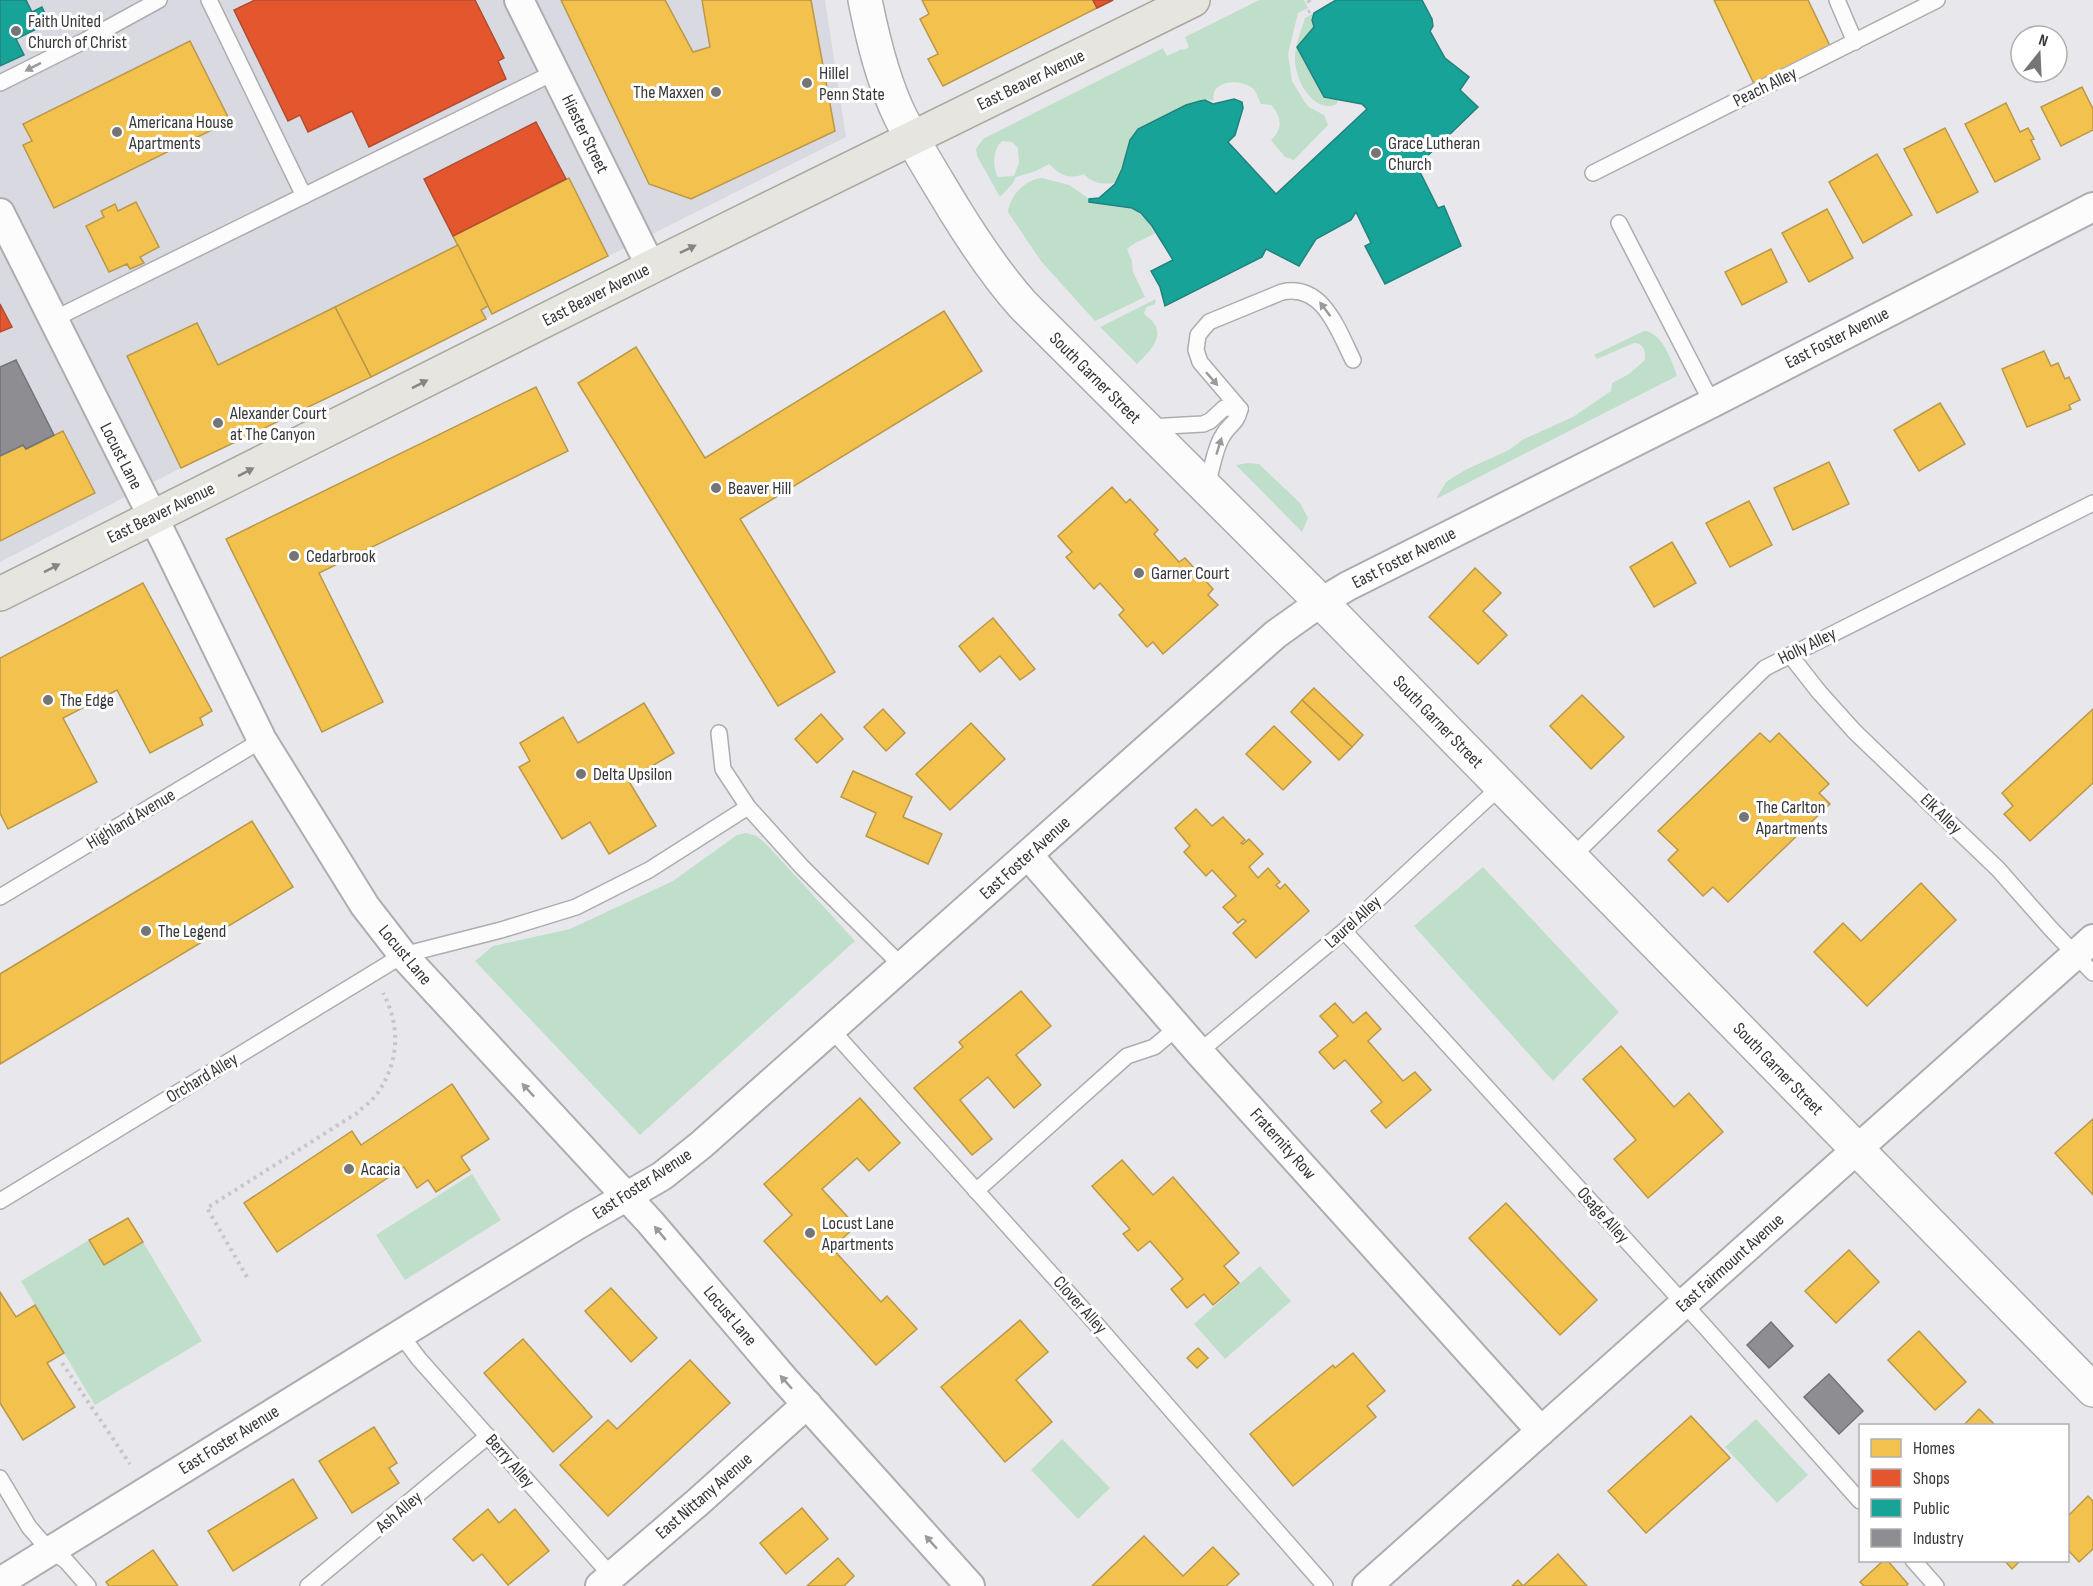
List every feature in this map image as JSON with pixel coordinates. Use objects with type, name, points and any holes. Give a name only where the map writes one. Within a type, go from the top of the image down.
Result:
[{"type":"main road","name":"East Beaver Avenue","points":[[0,594],[651,267],[1193,0]]},
{"type":"street","name":"Hiester Street","points":[[519,0],[651,267]]},
{"type":"street","name":"South Garner Street","points":[[865,0],[886,81],[900,116],[980,249],[1007,288],[1057,342],[1321,602],[2093,1390]]},
{"type":"street","name":"East Foster Avenue","points":[[0,1582],[662,1176],[701,1145],[1276,634],[1321,602],[1348,586],[1712,403],[2093,207]]},
{"type":"street","name":"Locust Lane","points":[[0,213],[262,740],[365,906],[403,956],[627,1196],[807,1404],[970,1586]]},
{"type":"street","name":"Fraternity Row","points":[[1028,855],[1199,1052],[1541,1431]]},
{"type":"street","name":"East Fairmount Avenue","points":[[1367,1586],[1856,1150],[2087,956]]},
{"type":"street","name":"East Nittany Avenue","points":[[611,1583],[807,1404]]},
{"type":"lane","points":[[0,83],[159,0]]},
{"type":"lane","points":[[209,0],[304,196]]},
{"type":"lane","points":[[1837,0],[1855,42]]},
{"type":"lane","name":"Peach Alley","points":[[1593,173],[1937,0]]},
{"type":"lane","points":[[52,320],[555,72]]},
{"type":"lane","points":[[1619,223],[1712,403]]},
{"type":"lane","points":[[1240,409],[1209,375],[1196,355],[1198,335],[1209,322],[1282,292],[1290,290],[1308,293],[1328,312],[1353,360]]},
{"type":"lane","points":[[1144,427],[1203,424],[1210,421],[1224,408],[1240,409]]},
{"type":"lane","points":[[1206,489],[1220,441],[1226,431],[1237,421],[1240,409]]},
{"type":"lane","name":"Holly Alley","points":[[1571,858],[1759,673],[1790,655],[2093,503]]},
{"type":"lane","name":"Elk Alley","points":[[1790,655],[1855,732],[2087,956]]},
{"type":"lane","points":[[718,733],[723,769],[748,807],[802,867],[902,966]]},
{"type":"lane","name":"Highland Avenue","points":[[0,897],[262,740]]},
{"type":"lane","name":"Laurel Alley","points":[[1199,1052],[1344,931],[1501,786]]},
{"type":"lane","name":"Orchard Alley","points":[[0,1201],[403,956],[576,907],[649,870],[748,807]]},
{"type":"lane","name":"Osage Alley","points":[[1344,931],[1685,1304],[1859,1500]]},
{"type":"lane","points":[[976,1191],[1127,1056],[1154,1047],[1178,1027]]},
{"type":"lane","name":"Clover Alley","points":[[830,1028],[1089,1316],[1325,1586]]},
{"type":"lane","name":"Berry Alley","points":[[401,1335],[611,1583]]},
{"type":"lane","name":"Ash Alley","points":[[308,1586],[488,1436]]},
{"type":"lane","points":[[0,1478],[29,1527],[67,1562],[88,1586]]},
{"type":"lane","points":[[1915,1562],[1936,1586]]},
{"type":"path","points":[[247,1277],[207,1208],[357,1113],[377,1095],[395,1054],[396,1033],[393,1016],[379,985]]},
{"type":"path","points":[[62,1364],[130,1464]]},
{"type":"shaded area","points":[[0,0],[825,0],[846,137],[371,377],[181,468],[0,562]]},
{"type":"green space","points":[[1259,0],[1304,0],[1308,8],[1298,13],[1288,54],[1292,81],[1304,101],[1309,107],[1324,115],[1328,125],[1294,160],[1285,157],[1271,140],[1278,132],[1280,123],[1275,109],[1271,105],[1261,104],[1251,87],[1239,83],[1226,83],[1216,89],[1214,101],[1205,99],[1189,104],[1137,129],[1130,141],[1115,183],[1098,183],[1084,174],[1073,177],[1065,175],[1049,164],[1016,177],[1000,197],[977,156],[976,149],[983,139],[1163,48],[1167,56],[1189,47],[1185,37]],"holes":[[[1002,141],[1012,142],[1018,148],[1019,163],[1014,176],[998,177],[994,163],[995,153]]]},
{"type":"green space","points":[[1314,13],[1311,18],[1313,27],[1297,47],[1323,98],[1338,100],[1337,104],[1328,106],[1312,99],[1306,92],[1295,64],[1297,45],[1305,18]]},
{"type":"green space","points":[[1042,178],[1069,185],[1088,198],[1089,203],[1133,209],[1145,218],[1155,233],[1127,249],[1132,261],[1133,272],[1145,297],[1095,321],[1041,261],[1008,212],[1019,189],[1030,181]]},
{"type":"green space","points":[[1156,299],[1155,304],[1147,307],[1144,312],[1156,328],[1156,340],[1137,364],[1100,327]]},
{"type":"green space","points":[[1644,331],[1656,336],[1661,342],[1677,376],[1436,499],[1446,482],[1465,470],[1509,450],[1522,440],[1573,417],[1611,391],[1612,383],[1629,374],[1645,360],[1643,348],[1640,344],[1634,343],[1597,359],[1594,355]]},
{"type":"green space","points":[[1259,464],[1300,503],[1308,518],[1302,532],[1236,465]]},
{"type":"green space","points":[[746,833],[757,836],[768,846],[855,941],[640,1135],[475,961],[493,946],[570,929],[673,881],[737,835]]},
{"type":"green space","points":[[1483,867],[1619,1012],[1553,1081],[1414,926]]},
{"type":"green space","points":[[472,1174],[501,1220],[405,1280],[376,1235]]},
{"type":"green space","points":[[89,1240],[104,1265],[143,1242],[202,1341],[95,1405],[21,1281]]},
{"type":"green space","points":[[1260,1266],[1291,1301],[1225,1359],[1194,1324]]},
{"type":"green space","points":[[1756,1419],[1808,1475],[1777,1503],[1725,1447]]},
{"type":"green space","points":[[1062,1439],[1110,1488],[1078,1519],[1031,1470]]},
{"type":"building: Homes","name":"The Maxxen","points":[[561,0],[665,0],[693,52],[710,47],[702,0],[811,0],[835,131],[691,199],[649,184]]},
{"type":"building: Homes","points":[[922,0],[1093,0],[1097,8],[943,86],[928,59],[938,54],[920,19],[929,14]]},
{"type":"building: Homes","points":[[1093,0],[1113,0],[1097,8]]},
{"type":"building: Homes","points":[[1714,0],[1808,0],[1831,48],[1754,84]]},
{"type":"building: Homes","name":"Americana House Apartments","points":[[190,41],[230,121],[54,208],[23,145],[32,141],[23,124]]},
{"type":"building: Homes","points":[[2082,87],[2093,109],[2093,130],[2061,146],[2041,107]]},
{"type":"building: Homes","points":[[2006,103],[2020,132],[2028,128],[2040,159],[1995,182],[1965,124]]},
{"type":"building: Homes","points":[[1945,128],[1978,192],[1937,213],[1904,149]]},
{"type":"building: Homes","points":[[1877,154],[1912,215],[1863,243],[1829,182]]},
{"type":"building: Homes","points":[[569,178],[608,256],[492,314],[453,236]]},
{"type":"building: Homes","points":[[136,202],[159,247],[140,257],[144,263],[130,269],[127,264],[109,272],[86,226],[104,217],[101,211],[115,204],[118,211]]},
{"type":"building: Homes","points":[[1827,209],[1853,258],[1809,282],[1782,233]]},
{"type":"building: Homes","points":[[458,245],[488,306],[481,310],[486,319],[371,377],[335,307]]},
{"type":"building: Homes","points":[[1771,249],[1787,282],[1742,305],[1725,272]]},
{"type":"building: Homes","name":"Alexander Court at The Canyon","points":[[335,307],[371,377],[181,468],[127,356],[197,323],[218,365]]},
{"type":"building: Homes","name":"Beaver Hill","points":[[944,311],[982,371],[740,519],[835,672],[778,706],[578,383],[636,347],[705,458]]},
{"type":"building: Homes","points":[[2044,351],[2051,366],[2058,363],[2065,379],[2069,377],[2080,400],[2069,405],[2071,409],[2027,427],[2002,369]]},
{"type":"building: Homes","name":"Cedarbrook","points":[[536,387],[568,451],[319,573],[383,702],[322,732],[226,539]]},
{"type":"building: Homes","points":[[1940,403],[1965,444],[1919,471],[1894,430]]},
{"type":"building: Homes","points":[[63,431],[95,493],[0,541],[0,456],[23,445],[26,449]]},
{"type":"building: Homes","points":[[1829,462],[1849,504],[1793,530],[1774,488]]},
{"type":"building: Homes","name":"Garner Court","points":[[1112,487],[1126,503],[1130,499],[1158,530],[1154,534],[1179,562],[1185,558],[1213,589],[1208,595],[1218,605],[1163,654],[1153,642],[1147,647],[1119,615],[1124,610],[1100,583],[1094,589],[1066,557],[1072,552],[1058,536]]},
{"type":"building: Homes","points":[[1749,501],[1772,545],[1730,567],[1706,523]]},
{"type":"building: Homes","points":[[1672,542],[1696,583],[1654,607],[1630,567]]},
{"type":"building: Homes","points":[[1475,568],[1501,593],[1483,611],[1507,635],[1478,664],[1429,617]]},
{"type":"building: Homes","name":"The Edge","points":[[143,583],[212,711],[200,718],[203,725],[150,753],[117,690],[63,718],[97,782],[8,829],[0,813],[0,658]]},
{"type":"building: Homes","points":[[993,618],[1035,669],[1020,680],[1000,656],[980,672],[959,646]]},
{"type":"building: Homes","points":[[1314,688],[1363,735],[1352,747],[1302,700]]},
{"type":"building: Homes","points":[[1582,695],[1624,737],[1591,769],[1550,726]]},
{"type":"building: Homes","points":[[1302,700],[1352,747],[1339,760],[1291,712]]},
{"type":"building: Homes","name":"Delta Upsilon","points":[[644,703],[674,753],[628,780],[656,826],[609,854],[590,822],[562,839],[519,767],[530,761],[520,743],[563,717],[578,743]]},
{"type":"building: Homes","points":[[883,709],[905,733],[886,751],[864,727]]},
{"type":"building: Homes","points":[[2093,709],[2093,783],[2030,841],[2004,814],[2013,806],[2002,793]]},
{"type":"building: Homes","points":[[821,714],[843,739],[817,763],[795,739]]},
{"type":"building: Homes","points":[[971,723],[1005,759],[950,810],[916,774]]},
{"type":"building: Homes","points":[[1274,726],[1311,762],[1283,790],[1246,754]]},
{"type":"building: Homes","name":"The Carlton Apartments","points":[[1760,733],[1770,742],[1779,733],[1829,784],[1819,793],[1830,804],[1728,902],[1713,887],[1703,896],[1668,860],[1678,850],[1658,831]]},
{"type":"building: Homes","points":[[853,771],[912,797],[903,817],[942,834],[928,864],[866,836],[876,813],[841,797]]},
{"type":"building: Homes","points":[[1196,809],[1212,826],[1223,817],[1245,840],[1241,843],[1249,839],[1263,854],[1249,867],[1258,878],[1268,868],[1280,882],[1276,885],[1280,889],[1285,884],[1309,911],[1256,958],[1233,933],[1246,921],[1243,919],[1238,923],[1223,907],[1236,896],[1212,870],[1206,876],[1184,852],[1190,846],[1175,828]]},
{"type":"building: Homes","name":"The Legend","points":[[252,821],[293,887],[0,1064],[0,974]]},
{"type":"building: Homes","points":[[1921,883],[1956,920],[1867,1006],[1814,952],[1843,923],[1861,941]]},
{"type":"building: Homes","points":[[1021,991],[1051,1026],[1016,1055],[1041,1085],[1014,1108],[988,1077],[960,1100],[992,1139],[972,1155],[914,1088],[963,1047],[959,1042]]},
{"type":"building: Homes","points":[[1335,1003],[1353,1023],[1366,1012],[1381,1029],[1368,1041],[1403,1081],[1415,1072],[1431,1090],[1386,1128],[1371,1111],[1382,1102],[1345,1060],[1334,1069],[1319,1052],[1338,1036],[1320,1016]]},
{"type":"building: Homes","points":[[1621,1046],[1674,1107],[1689,1093],[1723,1132],[1648,1198],[1614,1159],[1636,1140],[1583,1079]]},
{"type":"building: Homes","name":"Acacia","points":[[452,1084],[489,1139],[461,1157],[470,1170],[436,1192],[428,1180],[417,1188],[404,1167],[277,1252],[244,1203],[352,1131],[361,1145]]},
{"type":"building: Homes","name":"Locust Lane Apartments","points":[[860,1098],[900,1143],[869,1171],[857,1158],[822,1189],[856,1226],[832,1248],[881,1302],[887,1296],[917,1329],[876,1365],[764,1241],[792,1215],[764,1184]]},
{"type":"building: Homes","points":[[2093,1119],[2093,1195],[2055,1153]]},
{"type":"building: Homes","points":[[1122,1160],[1153,1195],[1173,1177],[1239,1253],[1224,1266],[1239,1283],[1213,1305],[1204,1294],[1187,1308],[1171,1289],[1183,1279],[1150,1241],[1138,1251],[1123,1234],[1130,1229],[1092,1186]]},
{"type":"building: Homes","points":[[1506,1203],[1597,1300],[1560,1335],[1469,1238]]},
{"type":"building: Homes","points":[[128,1218],[143,1242],[104,1265],[89,1240]]},
{"type":"building: Homes","points":[[1849,1250],[1879,1282],[1836,1323],[1805,1291]]},
{"type":"building: Homes","points":[[611,1288],[657,1338],[631,1362],[585,1311]]},
{"type":"building: Homes","points":[[0,1292],[16,1317],[35,1305],[64,1353],[47,1363],[75,1407],[23,1440],[0,1403]]},
{"type":"building: Homes","points":[[1020,1320],[1048,1352],[1016,1380],[1052,1422],[1005,1462],[941,1387]]},
{"type":"building: Homes","points":[[1919,1331],[1966,1382],[1935,1410],[1888,1360]]},
{"type":"building: Homes","points":[[523,1339],[592,1417],[553,1452],[484,1373]]},
{"type":"building: Homes","points":[[1198,1348],[1208,1358],[1197,1368],[1187,1358]]},
{"type":"building: Homes","points":[[1353,1353],[1385,1391],[1367,1406],[1376,1417],[1293,1486],[1250,1434],[1333,1365],[1335,1368]]},
{"type":"building: Homes","points":[[690,1360],[730,1403],[608,1516],[560,1465],[608,1420],[617,1429]]},
{"type":"building: Homes","points":[[1979,1409],[1994,1424],[1965,1424]]},
{"type":"building: Homes","points":[[1691,1416],[1730,1458],[1646,1533],[1608,1491]]},
{"type":"building: Homes","points":[[374,1427],[397,1463],[389,1468],[399,1483],[352,1513],[319,1461]]},
{"type":"building: Homes","points":[[293,1479],[317,1518],[233,1571],[208,1531]]},
{"type":"building: Homes","points":[[2088,1496],[2093,1501],[2093,1549],[2079,1562],[2069,1551],[2069,1515]]},
{"type":"building: Homes","points":[[802,1508],[828,1539],[786,1574],[760,1543]]},
{"type":"building: Homes","points":[[488,1509],[499,1523],[515,1509],[549,1551],[508,1585],[482,1554],[473,1561],[453,1539]]},
{"type":"building: Homes","points":[[1144,1536],[1183,1576],[1213,1547],[1239,1574],[1226,1586],[1092,1586]]},
{"type":"building: Homes","points":[[153,1550],[178,1586],[109,1586],[106,1582]]},
{"type":"building: Homes","points":[[1558,1554],[1587,1586],[1523,1586]]},
{"type":"building: Homes","points":[[838,1558],[854,1576],[844,1586],[807,1586]]},
{"type":"building: Homes","points":[[1882,1562],[1889,1562],[1908,1584],[1906,1586],[1864,1586],[1860,1582]]},
{"type":"building: Homes","points":[[2006,1562],[2019,1562],[2012,1569]]},
{"type":"building: Homes","points":[[1518,1580],[1523,1586],[1512,1586]]},
{"type":"building: Shops","points":[[255,0],[475,0],[504,58],[498,61],[506,79],[369,147],[352,111],[308,132],[300,115],[288,121],[234,10]]},
{"type":"building: Shops","points":[[1093,0],[1113,0],[1097,8]]},
{"type":"building: Shops","points":[[536,122],[566,179],[453,236],[424,179]]},
{"type":"building: Shops","points":[[0,304],[12,327],[0,332]]},
{"type":"building: Public","name":"Faith United Church of Christ","points":[[0,0],[26,0],[32,12],[42,7],[49,23],[16,39],[24,55],[0,66]]},
{"type":"building: Public","name":"Grace Lutheran Church","points":[[1336,0],[1422,0],[1432,19],[1433,26],[1430,31],[1445,58],[1469,77],[1460,90],[1478,107],[1417,166],[1438,208],[1444,206],[1461,246],[1385,284],[1365,246],[1371,243],[1356,212],[1351,220],[1316,239],[1299,266],[1266,249],[1262,257],[1165,306],[1160,287],[1151,271],[1173,260],[1152,226],[1141,213],[1132,208],[1089,202],[1089,199],[1099,198],[1115,184],[1130,140],[1138,129],[1186,105],[1205,100],[1213,104],[1234,99],[1242,102],[1243,108],[1235,135],[1228,142],[1276,194],[1367,109],[1362,104],[1324,97],[1297,47],[1314,27],[1312,20],[1314,13]]},
{"type":"building: Industry","points":[[16,360],[54,435],[26,449],[23,445],[0,456],[0,367]]},
{"type":"building: Industry","points":[[1771,1322],[1793,1346],[1769,1368],[1747,1345]]},
{"type":"building: Industry","points":[[1829,1374],[1863,1411],[1839,1434],[1804,1397]]},
{"type":"place","name":"Faith United Church of Christ","points":[[16,31]]},
{"type":"place","name":"Hillel Penn State","points":[[807,83]]},
{"type":"place","name":"The Maxxen","points":[[716,92]]},
{"type":"place","name":"Americana House Apartments","points":[[117,132]]},
{"type":"place","name":"Grace Lutheran Church","points":[[1376,153]]},
{"type":"place","name":"Alexander Court at The Canyon","points":[[218,423]]},
{"type":"place","name":"Beaver Hill","points":[[716,488]]},
{"type":"place","name":"Cedarbrook","points":[[294,556]]},
{"type":"place","name":"Garner Court","points":[[1139,573]]},
{"type":"place","name":"The Edge","points":[[48,700]]},
{"type":"place","name":"Delta Upsilon","points":[[581,774]]},
{"type":"place","name":"The Carlton Apartments","points":[[1744,817]]},
{"type":"place","name":"The Legend","points":[[146,931]]},
{"type":"place","name":"Acacia","points":[[349,1169]]},
{"type":"place","name":"Locust Lane Apartments","points":[[810,1233]]}]
